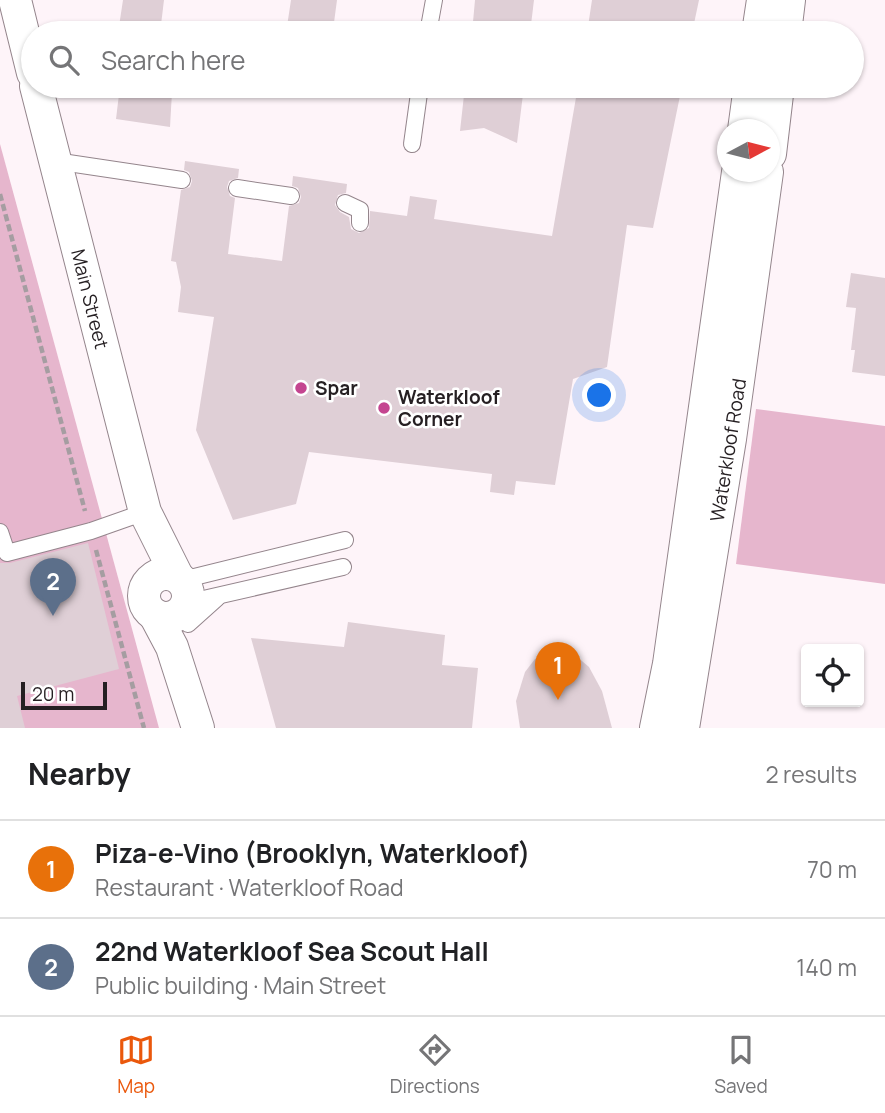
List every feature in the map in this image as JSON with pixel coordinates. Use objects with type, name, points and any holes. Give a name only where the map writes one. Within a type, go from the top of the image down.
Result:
[{"type":"street","points":[[15,0],[21,24]]},
{"type":"street","points":[[760,21],[763,0]]},
{"type":"street","points":[[786,21],[789,0]]},
{"type":"street","name":"Main Street","points":[[39,98],[145,512],[181,591],[194,714]]},
{"type":"street","points":[[746,119],[748,98]]},
{"type":"street","points":[[774,119],[776,98]]},
{"type":"street","name":"Waterkloof Road","points":[[683,728],[739,271],[738,182]]},
{"type":"street","name":"Waterkloof Road","points":[[656,728],[739,271],[764,182]]},
{"type":"street","name":"Main Street","points":[[145,512],[146,584]]},
{"type":"street","points":[[160,574],[181,591],[171,617],[155,615],[144,601],[146,584],[160,574]]},
{"type":"street","name":"Main Street","points":[[155,615],[172,647],[194,714]]},
{"type":"lane","points":[[430,21],[433,0]]},
{"type":"lane","points":[[412,144],[419,98]]},
{"type":"lane","points":[[55,161],[182,180]]},
{"type":"lane","points":[[237,188],[291,196]]},
{"type":"lane","points":[[345,203],[360,210],[360,223]]},
{"type":"lane","points":[[0,532],[4,555],[91,531],[145,512]]},
{"type":"lane","points":[[181,591],[217,572],[345,540]]},
{"type":"lane","points":[[181,591],[222,594],[343,567]]},
{"type":"lane","points":[[181,591],[217,572]]},
{"type":"path","points":[[0,194],[144,728]]},
{"type":"shaded area","points":[[0,144],[159,728],[0,728]]},
{"type":"shaded area","points":[[756,409],[885,426],[885,584],[736,564]]},
{"type":"building","points":[[123,0],[164,0],[161,21],[120,21]]},
{"type":"building","points":[[291,0],[337,0],[334,21],[288,21]]},
{"type":"building","points":[[475,0],[534,0],[531,21],[473,21]]},
{"type":"building","points":[[592,0],[699,0],[695,21],[589,21]]},
{"type":"building","points":[[119,98],[172,98],[170,127],[116,119]]},
{"type":"building","points":[[464,98],[523,98],[517,143],[484,128],[460,131]]},
{"type":"building","points":[[576,98],[680,98],[653,228],[627,225],[607,367],[573,379],[555,485],[516,481],[514,495],[490,492],[492,474],[309,452],[296,504],[233,520],[196,430],[214,317],[178,312],[181,287],[176,262],[171,261],[181,190],[190,187],[192,181],[189,172],[184,170],[185,161],[239,169],[238,178],[229,181],[227,187],[230,196],[235,198],[228,254],[282,261],[289,206],[299,203],[301,197],[298,188],[292,186],[293,176],[347,184],[346,193],[338,195],[335,205],[349,217],[351,229],[359,233],[369,228],[370,211],[407,216],[410,196],[437,200],[434,219],[552,236]]},
{"type":"building","points":[[851,273],[885,278],[885,376],[852,372],[855,350],[851,350],[856,308],[846,307]]},
{"type":"building","points":[[88,543],[119,669],[17,696],[25,728],[0,728],[0,563],[10,563]]},
{"type":"building","points":[[348,622],[445,635],[442,665],[478,668],[472,728],[276,728],[251,638],[344,647]]},
{"type":"building","points":[[559,649],[576,656],[589,667],[602,691],[612,728],[520,728],[516,701],[525,672],[535,659]]},
{"type":"place","name":"Spar","points":[[301,388]]},
{"type":"place","name":"Waterkloof Corner","points":[[384,408]]},
{"type":"place","name":"22nd Waterkloof Sea Scout Hall","points":[[53,616]]},
{"type":"place","name":"Piza-e-Vino (Brooklyn, Waterkloof)","points":[[558,700]]}]
